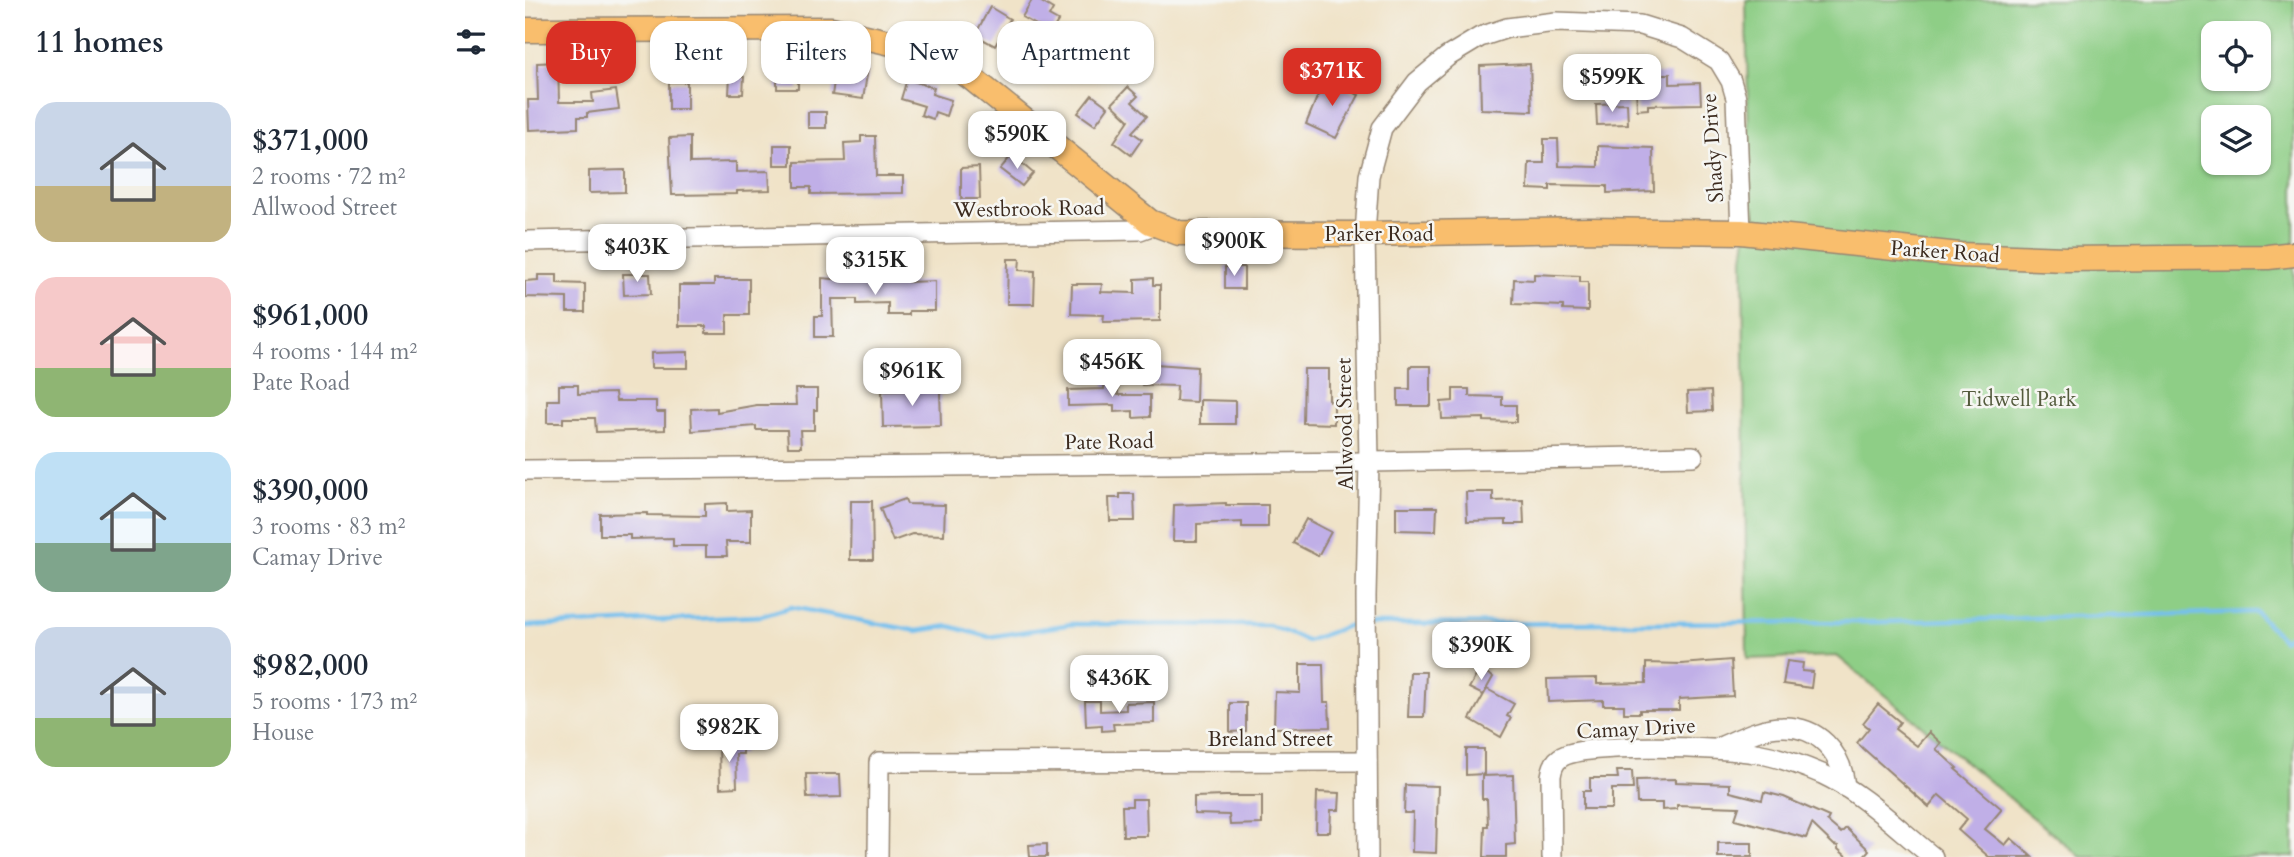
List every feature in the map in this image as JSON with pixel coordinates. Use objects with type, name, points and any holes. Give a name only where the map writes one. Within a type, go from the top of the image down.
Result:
[{"type":"main road","name":"Parker Road","points":[[525,30],[831,29],[909,47],[941,59],[969,76],[1147,228],[1179,233],[1365,234],[1589,230],[1741,232],[1960,255],[2119,258],[2268,257],[2294,254]]},
{"type":"street","name":"Shady Drive","points":[[1480,37],[1507,28],[1556,22],[1640,24],[1662,29],[1712,55],[1724,68],[1736,98],[1741,232]]},
{"type":"street","name":"Allwood Street","points":[[1368,857],[1366,596],[1369,462],[1365,234],[1369,176],[1382,128],[1417,82],[1447,57],[1480,37]]},
{"type":"street","name":"Westbrook Road","points":[[525,241],[1147,228]]},
{"type":"street","name":"Pate Road","points":[[525,470],[1369,462],[1693,456]]},
{"type":"street","name":"Camay Drive","points":[[1716,749],[1769,729],[1803,729],[1822,738],[1835,753],[1844,771],[1846,787]]},
{"type":"street","name":"Camay Drive","points":[[1552,857],[1551,776],[1553,766],[1559,758],[1580,750],[1716,749],[1758,753],[1787,760],[1846,787],[1933,857]]},
{"type":"street","name":"Breland Street","points":[[878,857],[879,762],[1367,761]]},
{"type":"green space","name":"Tidwell Park","points":[[1746,0],[2294,0],[2294,857],[2081,857],[1837,656],[1747,659],[1743,258],[1750,209]]},
{"type":"building","points":[[1032,0],[1038,0],[1053,9],[1049,16],[1058,21],[1029,21],[1022,17]]},
{"type":"building","points":[[990,7],[1010,19],[997,21],[995,46],[983,39],[982,21]]},
{"type":"building","points":[[537,63],[546,63],[546,84],[559,84],[559,102],[593,102],[592,93],[616,90],[619,109],[587,113],[587,117],[578,117],[578,128],[529,130],[528,100],[538,100]]},
{"type":"building","points":[[1530,64],[1532,111],[1481,109],[1480,66]]},
{"type":"building","points":[[1653,74],[1670,74],[1670,84],[1700,83],[1701,104],[1648,105],[1648,109],[1637,110],[1636,84],[1653,84]]},
{"type":"building","points":[[1325,78],[1359,95],[1336,138],[1306,124]]},
{"type":"building","points":[[669,84],[687,84],[687,109],[669,109]]},
{"type":"building","points":[[730,84],[744,84],[743,94],[729,94]]},
{"type":"building","points":[[777,84],[798,84],[798,89],[777,89]]},
{"type":"building","points":[[834,84],[866,84],[863,99],[832,95]]},
{"type":"building","points":[[906,84],[922,84],[934,88],[932,94],[951,100],[946,116],[935,112],[933,119],[921,115],[924,106],[901,99]]},
{"type":"building","points":[[1128,87],[1138,96],[1132,102],[1147,116],[1132,132],[1142,139],[1131,155],[1114,142],[1129,120],[1112,104]]},
{"type":"building","points":[[1092,95],[1108,107],[1095,125],[1078,113]]},
{"type":"building","points":[[1627,103],[1628,124],[1597,125],[1596,104]]},
{"type":"building","points":[[808,112],[826,112],[826,128],[808,128]]},
{"type":"building","points":[[861,136],[875,136],[876,176],[903,176],[903,193],[811,194],[811,187],[795,187],[795,162],[845,161],[844,143],[861,142]]},
{"type":"building","points":[[690,137],[690,163],[736,162],[736,172],[769,171],[770,190],[737,191],[737,194],[672,195],[669,138]]},
{"type":"building","points":[[1544,139],[1558,139],[1559,166],[1598,167],[1598,146],[1653,148],[1654,191],[1607,193],[1607,186],[1550,185],[1550,190],[1528,189],[1529,163],[1544,163]]},
{"type":"building","points":[[774,145],[791,145],[791,165],[774,165]]},
{"type":"building","points":[[1012,155],[1033,173],[1022,186],[1000,169]]},
{"type":"building","points":[[979,167],[980,199],[961,199],[961,168]]},
{"type":"building","points":[[625,170],[625,192],[589,193],[589,171]]},
{"type":"building","points":[[1008,259],[1020,259],[1019,270],[1035,271],[1034,304],[1007,304]]},
{"type":"building","points":[[1225,267],[1244,267],[1244,289],[1225,289]]},
{"type":"building","points":[[623,274],[650,274],[651,294],[624,295]]},
{"type":"building","points":[[1534,274],[1580,276],[1580,282],[1588,282],[1588,311],[1563,310],[1563,306],[1513,304],[1514,279],[1534,280]]},
{"type":"building","points":[[538,275],[557,275],[557,283],[585,284],[585,312],[567,312],[567,298],[525,297],[525,281],[538,280]]},
{"type":"building","points":[[908,276],[908,282],[935,281],[935,311],[909,311],[909,315],[888,315],[888,303],[857,304],[857,299],[832,299],[833,337],[815,337],[815,316],[822,316],[822,278],[845,280]]},
{"type":"building","points":[[1153,278],[1153,285],[1160,285],[1160,321],[1103,322],[1104,315],[1071,314],[1072,284],[1102,284],[1101,292],[1135,293],[1135,279]]},
{"type":"building","points":[[714,279],[749,279],[749,315],[727,315],[727,333],[706,333],[706,326],[679,326],[679,285],[714,285]]},
{"type":"building","points":[[688,352],[688,368],[651,368],[651,353]]},
{"type":"building","points":[[1141,363],[1197,367],[1196,402],[1176,401],[1177,386],[1142,385]]},
{"type":"building","points":[[1410,366],[1431,366],[1431,406],[1398,406],[1398,389],[1410,389]]},
{"type":"building","points":[[1304,369],[1329,369],[1329,401],[1334,401],[1334,424],[1303,423]]},
{"type":"building","points":[[1105,376],[1119,376],[1118,395],[1150,395],[1150,417],[1133,418],[1133,411],[1114,412],[1114,405],[1068,406],[1068,390],[1104,389]]},
{"type":"building","points":[[559,385],[578,385],[578,394],[615,393],[616,401],[656,401],[656,412],[665,412],[665,430],[596,432],[595,418],[563,418],[563,423],[547,423],[547,400],[559,400]]},
{"type":"building","points":[[795,389],[817,389],[814,430],[800,430],[801,447],[788,447],[787,430],[756,430],[756,426],[692,431],[691,409],[717,408],[717,412],[757,405],[796,405]]},
{"type":"building","points":[[1453,389],[1469,389],[1469,396],[1502,397],[1502,405],[1516,405],[1516,422],[1484,421],[1484,418],[1442,419],[1441,402],[1453,401]]},
{"type":"building","points":[[940,390],[941,426],[883,427],[882,391]]},
{"type":"building","points":[[1711,391],[1712,411],[1688,412],[1687,392]]},
{"type":"building","points":[[1200,400],[1235,401],[1235,424],[1200,424]]},
{"type":"building","points":[[1466,492],[1493,492],[1493,501],[1523,500],[1524,524],[1506,524],[1506,520],[1467,521]]},
{"type":"building","points":[[1120,494],[1134,494],[1135,521],[1110,521],[1109,498],[1120,498]]},
{"type":"building","points":[[905,499],[907,504],[945,505],[944,535],[912,534],[893,541],[880,508]]},
{"type":"building","points":[[851,501],[872,501],[873,560],[850,560]]},
{"type":"building","points":[[727,503],[727,511],[751,510],[751,542],[726,542],[727,556],[706,556],[706,546],[673,546],[673,538],[630,539],[630,535],[600,535],[600,514],[705,516],[705,504]]},
{"type":"building","points":[[1174,505],[1268,505],[1268,527],[1242,527],[1242,522],[1197,524],[1197,541],[1173,541]]},
{"type":"building","points":[[1396,507],[1437,507],[1436,531],[1396,530]]},
{"type":"building","points":[[1306,519],[1331,532],[1318,556],[1293,543]]},
{"type":"building","points":[[1731,660],[1733,696],[1679,699],[1679,710],[1640,710],[1640,713],[1624,713],[1624,705],[1603,705],[1603,700],[1548,702],[1547,679],[1597,678],[1597,684],[1646,683],[1646,663],[1681,664]]},
{"type":"building","points":[[1787,661],[1803,663],[1802,671],[1813,672],[1811,688],[1783,684]]},
{"type":"building","points":[[1300,664],[1323,664],[1324,702],[1329,702],[1330,727],[1274,728],[1275,692],[1300,693]]},
{"type":"building","points":[[1480,669],[1493,677],[1483,695],[1469,688]]},
{"type":"building","points":[[1410,672],[1426,672],[1424,717],[1408,717]]},
{"type":"building","points":[[1487,689],[1514,704],[1507,716],[1511,718],[1501,737],[1470,719]]},
{"type":"building","points":[[1085,701],[1100,701],[1100,711],[1126,710],[1126,703],[1154,702],[1154,723],[1113,724],[1114,730],[1102,731],[1102,725],[1086,726]]},
{"type":"building","points":[[1230,703],[1246,703],[1246,731],[1230,732]]},
{"type":"building","points":[[1878,704],[1900,722],[1895,729],[1917,746],[1929,732],[1941,743],[1936,749],[2002,809],[1985,829],[2005,845],[2011,838],[2032,857],[1989,857],[1958,830],[1967,819],[1939,795],[1929,807],[1857,743],[1869,728],[1863,723]]},
{"type":"building","points":[[719,743],[743,743],[743,754],[736,754],[737,787],[720,788]]},
{"type":"building","points":[[1466,749],[1484,749],[1484,774],[1466,775]]},
{"type":"building","points":[[1617,771],[1632,771],[1633,789],[1612,789],[1612,809],[1583,809],[1583,791],[1590,791],[1590,778],[1618,778]]},
{"type":"building","points":[[806,774],[840,774],[841,797],[807,798]]},
{"type":"building","points":[[1513,775],[1515,844],[1506,845],[1506,857],[1484,857],[1485,826],[1488,826],[1487,799],[1482,799],[1482,776]]},
{"type":"building","points":[[1676,779],[1676,782],[1730,784],[1730,792],[1762,800],[1764,792],[1784,797],[1829,817],[1827,821],[1841,833],[1846,828],[1869,850],[1863,857],[1847,857],[1812,824],[1806,838],[1735,819],[1739,807],[1677,805],[1677,809],[1662,810],[1662,803],[1637,803],[1636,780]]},
{"type":"building","points":[[1405,785],[1438,786],[1436,853],[1412,852],[1413,813],[1404,813]]},
{"type":"building","points":[[1317,792],[1340,793],[1339,810],[1331,810],[1330,832],[1316,832]]},
{"type":"building","points":[[1262,796],[1262,824],[1230,825],[1229,815],[1194,814],[1194,797]]},
{"type":"building","points":[[1132,799],[1146,799],[1147,836],[1123,836],[1122,806],[1132,806]]},
{"type":"building","points":[[1718,843],[1752,843],[1752,857],[1718,857]]},
{"type":"building","points":[[1047,844],[1047,857],[1030,857],[1029,845]]},
{"type":"waterway","points":[[525,626],[761,616],[791,607],[917,631],[949,626],[989,637],[1072,624],[1269,625],[1307,641],[1353,624],[1361,624]]},
{"type":"waterway","points":[[1370,624],[1882,622],[2256,612],[2283,640],[2294,632]]}]
